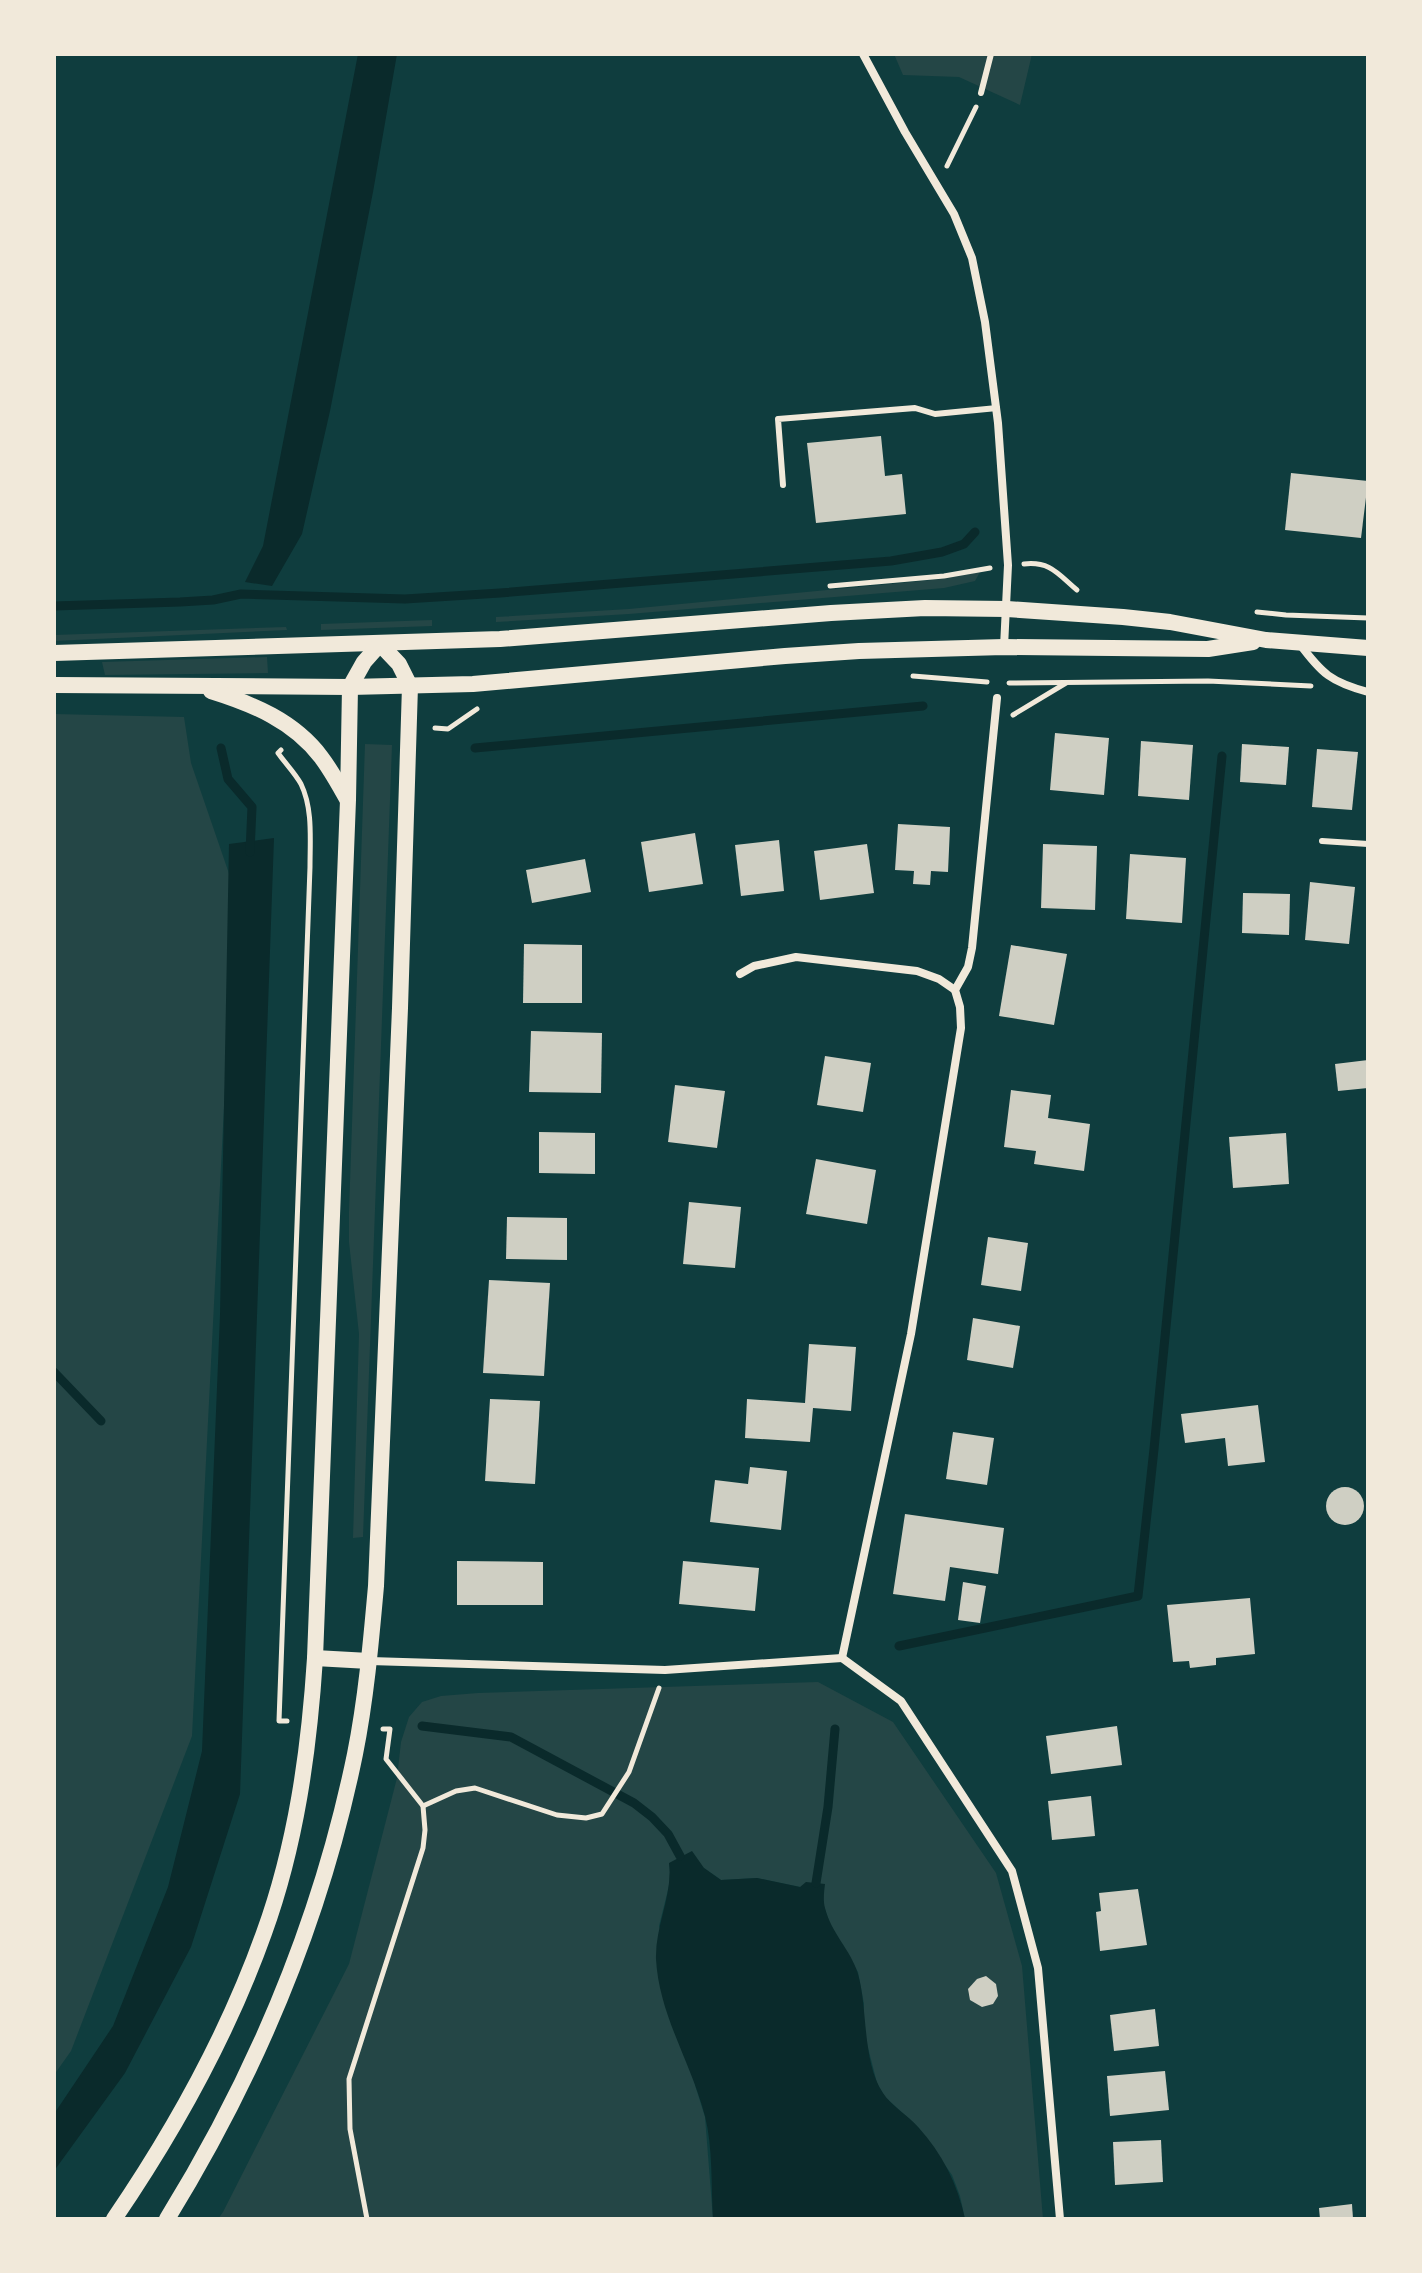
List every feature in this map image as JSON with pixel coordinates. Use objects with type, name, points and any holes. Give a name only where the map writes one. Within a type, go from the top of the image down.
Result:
[{"type":"main road","points":[[54,653],[500,639],[883,610],[1007,609],[1170,622],[1266,640],[1368,648]]},
{"type":"main road","points":[[54,685],[410,686],[533,680],[800,655],[1004,647],[1208,649],[1266,640]]},
{"type":"main road","points":[[167,2219],[215,2138],[294,1965],[309,1926],[346,1795],[360,1728],[369,1661],[377,1555],[410,686],[399,664],[380,644]]},
{"type":"main road","points":[[114,2219],[152,2164],[240,1993],[264,1934],[296,1815],[309,1736],[315,1658],[350,687],[364,662],[380,644]]},
{"type":"main road","points":[[190,685],[243,701],[299,732],[320,755],[348,800]]},
{"type":"main road","points":[[315,1658],[369,1661]]},
{"type":"street","points":[[863,54],[965,236],[972,258],[997,408],[1008,565],[1004,647]]},
{"type":"street","points":[[1299,643],[1318,669],[1331,679],[1368,692]]},
{"type":"street","points":[[955,990],[968,967],[972,948],[997,698]]},
{"type":"street","points":[[740,974],[754,966],[796,957],[917,971],[939,979],[955,990],[960,1007],[961,1028],[911,1334],[842,1658]]},
{"type":"street","points":[[369,1661],[665,1670],[842,1658],[901,1701],[1012,1871],[1038,1968],[1060,2219]]},
{"type":"lane","points":[[981,93],[991,54]]},
{"type":"lane","points":[[783,485],[778,419],[915,408],[935,414],[997,408]]},
{"type":"lane","points":[[1322,841],[1368,844]]},
{"type":"path","points":[[937,184],[963,137],[981,93]]},
{"type":"path","points":[[820,587],[944,576],[1035,563],[1049,566],[1077,590]]},
{"type":"path","points":[[903,675],[1001,683],[1208,681],[1348,687]]},
{"type":"path","points":[[994,727],[1067,683]]},
{"type":"path","points":[[435,728],[448,729],[474,709],[490,708]]},
{"type":"path","points":[[295,1722],[279,1721],[310,818],[300,782],[278,753],[299,732]]},
{"type":"path","points":[[423,1806],[456,1791],[475,1788],[557,1815],[586,1818],[602,1814],[629,1772],[665,1670]]},
{"type":"path","points":[[367,2219],[350,2129],[349,2079],[423,1848],[425,1830],[423,1806],[386,1759],[390,1729],[377,1729]]},
{"type":"shaded area","points":[[358,54],[397,54],[330,411],[302,534],[272,586],[245,582],[263,546]]},
{"type":"shaded area","points":[[894,54],[1032,54],[1020,105],[959,77],[903,75]]},
{"type":"shaded area","points":[[980,572],[975,581],[944,588],[496,622],[496,617],[629,609],[942,579]]},
{"type":"shaded area","points":[[432,620],[432,626],[321,630],[321,624]]},
{"type":"shaded area","points":[[286,627],[287,630],[54,641],[54,635]]},
{"type":"shaded area","points":[[267,657],[268,673],[105,675],[102,662]]},
{"type":"shaded area","points":[[54,714],[184,717],[191,763],[235,891],[192,1736],[71,2051],[54,2075]]},
{"type":"shaded area","points":[[365,744],[392,745],[363,1537],[353,1538],[359,1334],[349,1242],[349,1212]]},
{"type":"shaded area","points":[[274,838],[240,1794],[191,1947],[125,2073],[54,2171],[54,2114],[113,2026],[168,1887],[202,1751],[220,1315],[229,844]]},
{"type":"shaded area","points":[[818,1682],[893,1722],[996,1873],[1022,1966],[1043,2219],[965,2219],[952,2175],[919,2128],[884,2096],[877,2083],[864,2032],[864,2004],[858,1972],[830,1924],[824,1906],[800,1887],[757,1878],[721,1880],[704,1868],[669,1863],[671,1878],[659,1926],[705,2117],[713,2219],[218,2219],[349,1964],[397,1778],[401,1742],[409,1717],[422,1702],[441,1696],[478,1693]]},
{"type":"shaded area","points":[[692,1851],[704,1868],[721,1880],[757,1878],[800,1887],[806,1882],[825,1884],[824,1902],[828,1917],[858,1974],[868,2051],[876,2080],[886,2098],[918,2127],[942,2159],[958,2194],[965,2219],[713,2219],[708,2128],[663,2000],[656,1959],[669,1887],[669,1863]]},
{"type":"building","points":[[881,436],[885,476],[902,474],[906,514],[816,523],[807,443]]},
{"type":"building","points":[[1291,473],[1368,481],[1361,538],[1285,530]]},
{"type":"building","points":[[1055,733],[1109,738],[1104,795],[1050,790]]},
{"type":"building","points":[[1141,741],[1193,745],[1189,800],[1138,796]]},
{"type":"building","points":[[1242,744],[1289,747],[1286,785],[1240,782]]},
{"type":"building","points":[[1317,749],[1358,752],[1352,810],[1312,807]]},
{"type":"building","points":[[898,824],[950,827],[948,872],[931,871],[930,885],[913,884],[914,871],[895,870]]},
{"type":"building","points":[[695,833],[703,884],[649,892],[641,842]]},
{"type":"building","points":[[779,840],[784,891],[741,896],[735,845]]},
{"type":"building","points":[[867,844],[874,893],[820,900],[814,851]]},
{"type":"building","points":[[1043,844],[1097,846],[1095,910],[1041,908]]},
{"type":"building","points":[[1130,854],[1186,858],[1182,923],[1126,919]]},
{"type":"building","points":[[585,859],[591,892],[532,903],[526,870]]},
{"type":"building","points":[[1310,882],[1355,887],[1349,944],[1305,940]]},
{"type":"building","points":[[1243,893],[1290,894],[1289,935],[1242,933]]},
{"type":"building","points":[[524,944],[582,945],[582,1003],[523,1003]]},
{"type":"building","points":[[1011,945],[1067,954],[1054,1025],[999,1016]]},
{"type":"building","points":[[531,1031],[602,1033],[601,1093],[529,1092]]},
{"type":"building","points":[[825,1056],[871,1063],[863,1112],[817,1105]]},
{"type":"building","points":[[1368,1060],[1368,1088],[1338,1091],[1335,1064]]},
{"type":"building","points":[[675,1085],[725,1091],[717,1148],[668,1142]]},
{"type":"building","points":[[1011,1090],[1051,1095],[1048,1118],[1090,1124],[1084,1171],[1034,1164],[1036,1151],[1004,1147]]},
{"type":"building","points":[[539,1132],[595,1133],[595,1174],[539,1173]]},
{"type":"building","points":[[1286,1133],[1289,1184],[1233,1188],[1229,1137]]},
{"type":"building","points":[[816,1159],[876,1170],[867,1224],[806,1214]]},
{"type":"building","points":[[689,1202],[741,1207],[735,1268],[683,1264]]},
{"type":"building","points":[[507,1217],[567,1218],[567,1260],[506,1259]]},
{"type":"building","points":[[988,1237],[1028,1243],[1021,1291],[981,1285]]},
{"type":"building","points":[[489,1280],[550,1283],[544,1376],[483,1373]]},
{"type":"building","points":[[973,1318],[1020,1326],[1013,1368],[967,1360]]},
{"type":"building","points":[[809,1344],[856,1347],[851,1411],[813,1408],[810,1442],[745,1438],[747,1399],[805,1403]]},
{"type":"building","points":[[490,1399],[540,1401],[535,1484],[485,1481]]},
{"type":"building","points":[[1258,1405],[1265,1462],[1228,1466],[1225,1438],[1185,1443],[1181,1414]]},
{"type":"building","points":[[953,1432],[994,1438],[987,1485],[946,1479]]},
{"type":"building","points":[[750,1467],[787,1471],[781,1530],[710,1522],[715,1480],[748,1484]]},
{"type":"building","points":[[1345,1487],[1359,1492],[1364,1506],[1359,1520],[1345,1525],[1331,1520],[1326,1506],[1331,1492]]},
{"type":"building","points":[[905,1514],[1004,1528],[998,1574],[950,1567],[945,1601],[893,1594]]},
{"type":"building","points":[[457,1561],[543,1562],[543,1605],[457,1605]]},
{"type":"building","points":[[683,1561],[759,1568],[755,1611],[679,1604]]},
{"type":"building","points":[[963,1582],[986,1586],[980,1623],[958,1620]]},
{"type":"building","points":[[1250,1598],[1255,1654],[1216,1658],[1216,1665],[1190,1668],[1189,1661],[1173,1662],[1167,1605]]},
{"type":"building","points":[[1117,1726],[1122,1765],[1051,1774],[1046,1736]]},
{"type":"building","points":[[1091,1796],[1095,1836],[1052,1840],[1048,1801]]},
{"type":"building","points":[[1138,1889],[1147,1945],[1100,1951],[1096,1912],[1101,1911],[1099,1893]]},
{"type":"building","points":[[986,1976],[996,1984],[998,1996],[993,2004],[982,2007],[970,2000],[968,1989],[977,1979]]},
{"type":"building","points":[[1155,2009],[1159,2046],[1114,2051],[1110,2015]]},
{"type":"building","points":[[1165,2071],[1169,2110],[1110,2116],[1107,2076]]},
{"type":"building","points":[[1161,2140],[1163,2182],[1115,2185],[1113,2142]]},
{"type":"building","points":[[1352,2204],[1353,2219],[1320,2219],[1319,2208]]},
{"type":"waterway","points":[[54,606],[213,600],[241,594],[405,599],[500,593],[891,561],[942,552],[964,544],[975,532]]},
{"type":"waterway","points":[[475,748],[923,706]]},
{"type":"waterway","points":[[221,748],[228,779],[252,807],[250,852]]},
{"type":"waterway","points":[[899,1646],[1138,1596],[1222,756]]},
{"type":"waterway","points":[[54,1372],[101,1421]]},
{"type":"waterway","points":[[422,1726],[511,1737],[634,1803],[668,1834],[680,1856]]},
{"type":"waterway","points":[[816,1883],[828,1807],[835,1729]]}]
